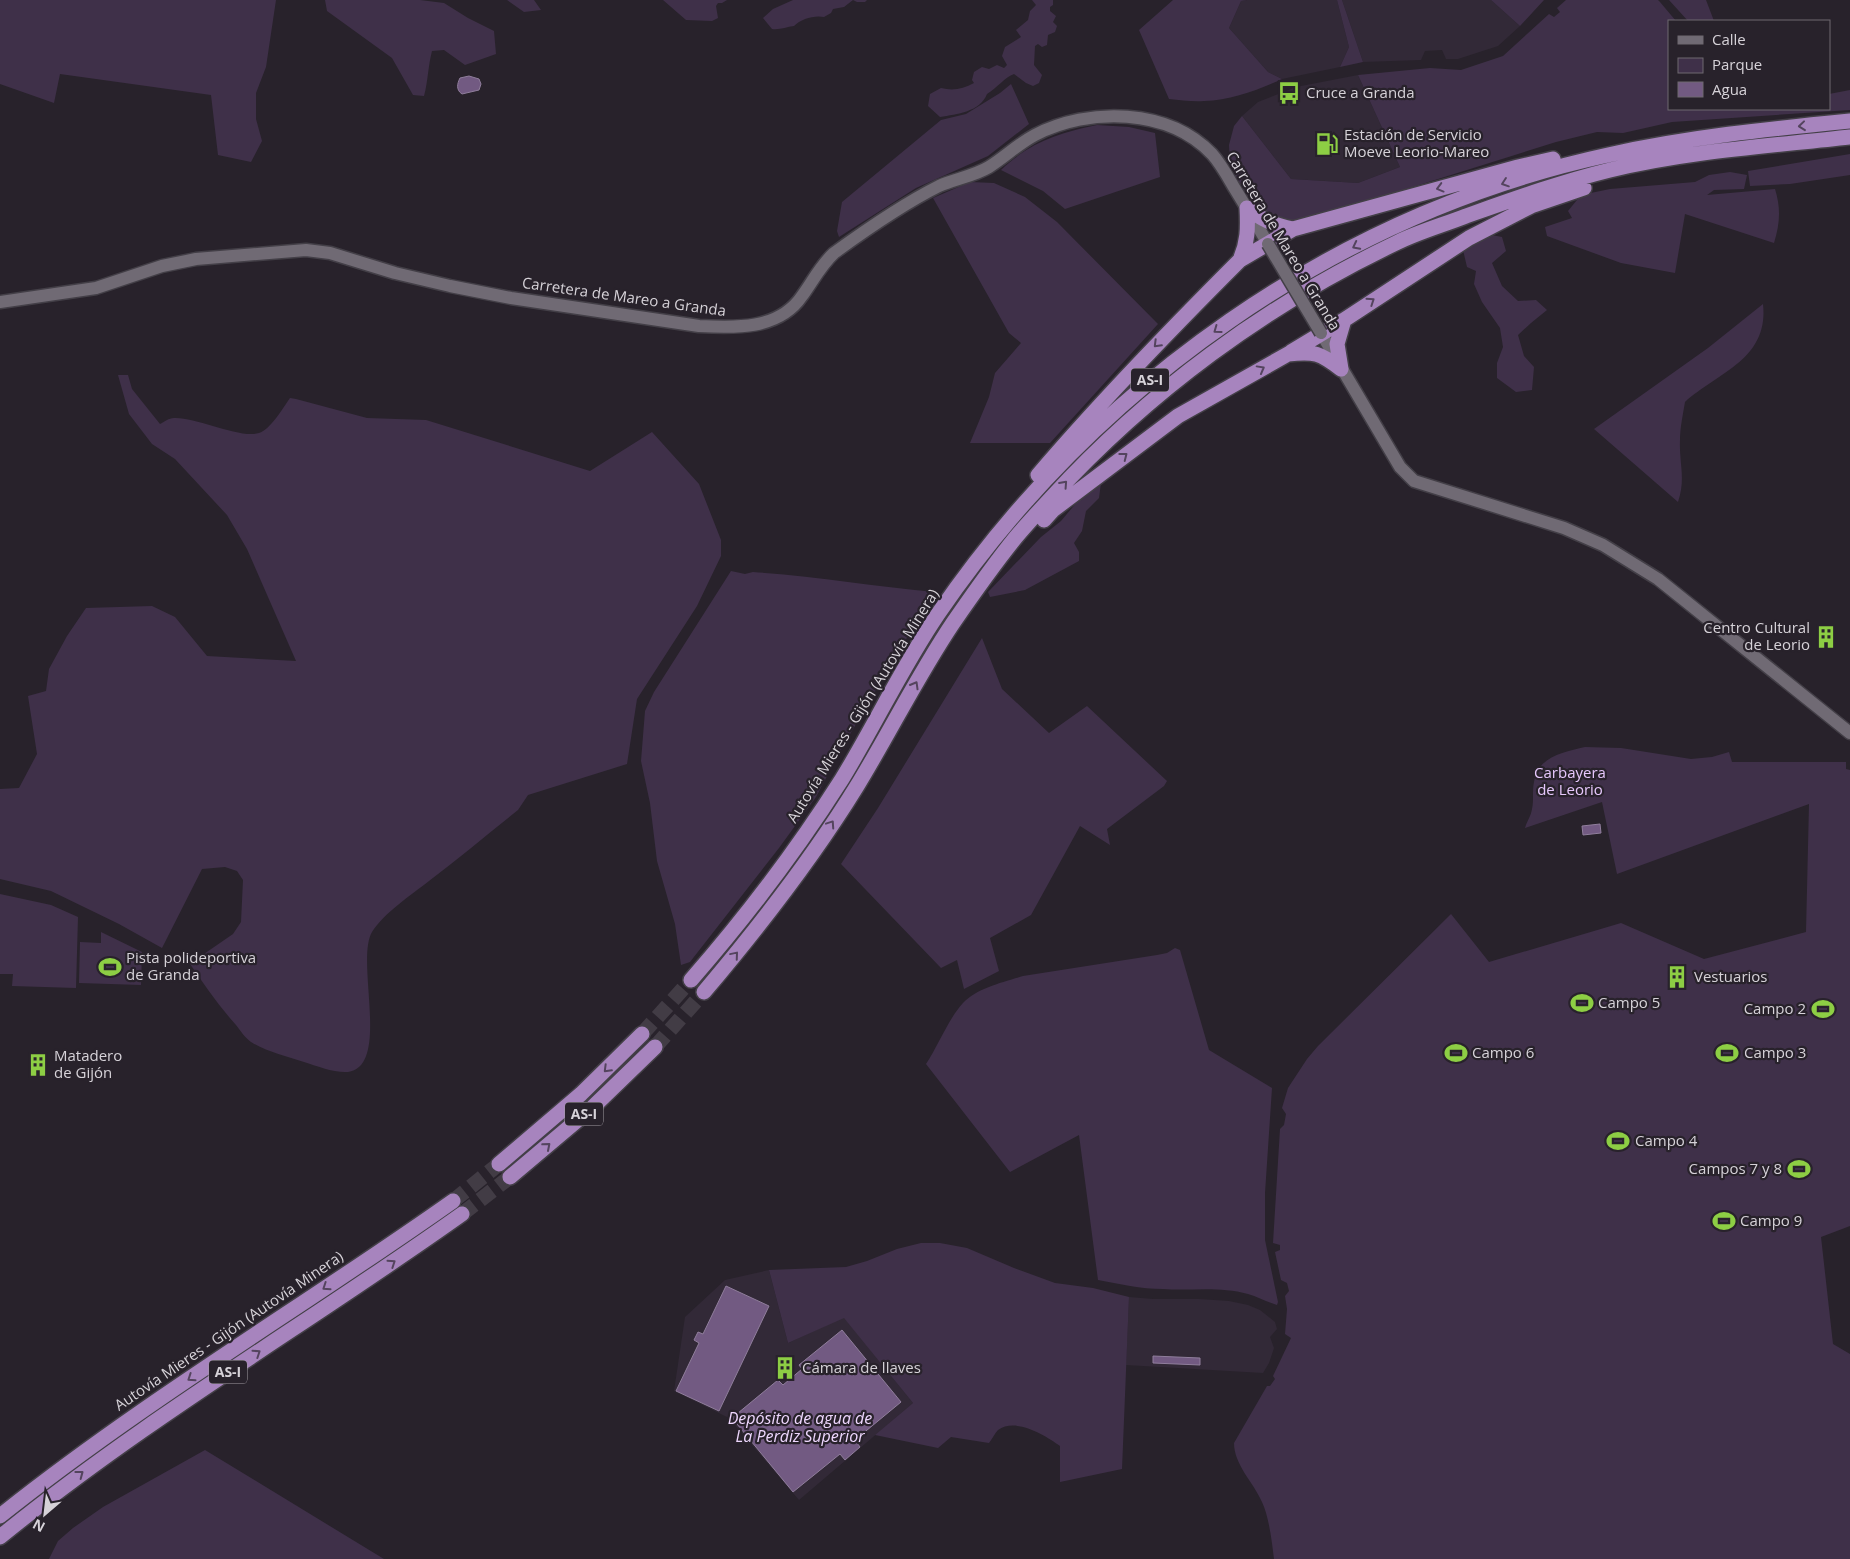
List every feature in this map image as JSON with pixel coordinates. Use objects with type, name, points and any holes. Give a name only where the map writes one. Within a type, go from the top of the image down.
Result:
[{"type":"highway","name":"Autovía Mieres - Gijón (Autovía Minera)","points":[[691,980],[726,940],[771,883],[836,788],[937,615],[1003,528],[1075,449],[1150,380],[1254,303],[1323,262],[1387,230],[1453,202],[1520,178],[1598,157],[1693,139],[1850,121]]},
{"type":"highway","name":"AS-I","points":[[704,992],[785,892],[856,788],[922,672],[952,624],[1016,536],[1084,462],[1160,393],[1212,352],[1264,317],[1330,277],[1399,242],[1526,194],[1612,170],[1695,155],[1850,137]]},
{"type":"highway","points":[[937,615],[967,563],[1034,479],[1123,378],[1240,260],[1293,228],[1527,165],[1607,148],[1693,139]]},
{"type":"highway","points":[[952,624],[994,579],[1023,542],[1054,510],[1178,416],[1344,320],[1469,238],[1531,206],[1614,177],[1695,155]]},
{"type":"highway","points":[[1246,208],[1262,220],[1277,226],[1293,228]]},
{"type":"highway","points":[[1240,260],[1246,246],[1248,226],[1246,208]]},
{"type":"highway","points":[[1341,369],[1337,344],[1344,320]]},
{"type":"highway","points":[[1288,354],[1308,352],[1323,356],[1341,369]]},
{"type":"highway","name":"AS-I","points":[[499,1164],[581,1094],[642,1034]]},
{"type":"highway","name":"AS-I","points":[[510,1177],[593,1106],[654,1046]]},
{"type":"highway","name":"Autovía Mieres - Gijón (Autovía Minera)","points":[[0,1516],[99,1440],[453,1201]]},
{"type":"highway","name":"AS-I","points":[[0,1536],[110,1452],[408,1253],[462,1214]]},
{"type":"street","name":"Carretera de Mareo a Granda","points":[[0,302],[96,288],[162,266],[196,259],[306,250],[330,253],[450,286],[519,299],[699,326],[730,328],[757,324],[775,320],[790,310],[801,298],[824,262],[834,253],[941,185],[988,168],[1036,134],[1060,125],[1097,117],[1140,117],[1168,126],[1193,139],[1212,154],[1223,168],[1400,467],[1414,481],[1564,528],[1604,544],[1658,579],[1850,733]]},
{"type":"shaded area","points":[[1337,0],[1349,47],[1340,67],[1282,79],[1268,72],[1229,28],[1241,1]]},
{"type":"shaded area","points":[[1342,0],[1491,0],[1520,26],[1498,46],[1458,59],[1446,59],[1442,50],[1425,51],[1421,60],[1363,62]]},
{"type":"shaded area","name":"Estación de Servicio Moeve Leorio-Mareo","points":[[1358,75],[1400,167],[1358,183],[1291,179],[1242,116],[1258,102],[1296,87]]},
{"type":"shaded area","points":[[769,1270],[788,1343],[844,1317],[913,1403],[799,1500],[729,1418],[674,1391],[685,1317],[725,1280]]},
{"type":"shaded area","points":[[1129,1297],[1229,1301],[1260,1310],[1275,1322],[1277,1329],[1270,1337],[1274,1348],[1269,1363],[1263,1373],[1126,1365]]},
{"type":"green space","points":[[0,0],[276,0],[266,67],[256,93],[256,119],[262,141],[251,162],[218,155],[211,95],[60,74],[54,103],[0,84]]},
{"type":"green space","points":[[325,0],[420,0],[444,3],[494,31],[496,54],[465,65],[444,50],[432,51],[424,96],[413,95],[392,58],[327,11]]},
{"type":"green space","points":[[507,0],[534,0],[541,10],[524,12]]},
{"type":"green space","points":[[663,0],[727,0],[718,3],[716,6],[718,18],[712,21],[686,20]]},
{"type":"green space","points":[[793,0],[853,0],[844,7],[833,9],[831,13],[824,17],[812,17],[800,21],[794,26],[772,29],[763,18],[773,9]]},
{"type":"green space","points":[[853,0],[867,0],[865,2],[857,2]]},
{"type":"green space","points":[[1032,0],[1053,0],[1050,11],[1056,16],[1053,22],[1057,26],[1055,32],[1048,35],[1047,45],[1042,47],[1038,44],[1035,46],[1034,65],[1042,75],[1039,83],[1033,86],[1014,74],[987,94],[984,100],[974,108],[940,117],[928,106],[930,94],[941,88],[958,89],[974,83],[972,80],[974,72],[982,67],[989,69],[997,65],[1004,68],[1007,65],[1002,56],[1005,47],[1021,37],[1016,30],[1028,20],[1030,11],[1036,5]]},
{"type":"green space","points":[[1173,0],[1247,0],[1241,1],[1229,28],[1268,72],[1282,79],[1254,91],[1225,99],[1191,101],[1169,99],[1139,30]]},
{"type":"green space","points":[[1337,0],[1342,0],[1363,62],[1340,67],[1349,47]]},
{"type":"green space","points":[[1491,0],[1544,0],[1520,26]]},
{"type":"green space","points":[[1566,0],[1658,0],[1675,20],[1668,20],[1668,110],[1830,110],[1830,94],[1850,90],[1850,110],[1672,122],[1623,133],[1597,132],[1556,142],[1352,206],[1293,222],[1280,222],[1256,206],[1245,195],[1230,163],[1229,145],[1234,126],[1242,116],[1291,179],[1358,183],[1400,167],[1358,75],[1430,68],[1461,70],[1503,56],[1549,14],[1554,17],[1560,12],[1557,8]]},
{"type":"green space","points":[[1669,0],[1706,0],[1714,20],[1687,20]]},
{"type":"green space","points":[[1011,84],[1029,124],[988,156],[916,188],[839,237],[837,231],[842,202],[941,120],[966,114]]},
{"type":"green space","points":[[1097,125],[1129,127],[1155,133],[1160,177],[1065,209],[1043,191],[1001,170],[1023,152],[1046,140],[1070,131]]},
{"type":"green space","points":[[1850,154],[1850,175],[1790,184],[1750,186],[1748,171]]},
{"type":"green space","points":[[1730,172],[1747,175],[1744,189],[1714,190],[1707,195],[1775,189],[1779,216],[1774,243],[1685,214],[1675,273],[1621,263],[1547,236],[1545,227],[1572,218],[1568,211],[1581,195],[1610,189],[1695,182],[1709,175]]},
{"type":"green space","points":[[970,182],[994,183],[1025,197],[1057,222],[1158,324],[1050,443],[970,443],[989,397],[995,373],[1021,343],[1009,333],[933,198]]},
{"type":"green space","points":[[1492,235],[1502,237],[1506,251],[1492,263],[1502,286],[1518,301],[1536,300],[1547,310],[1518,335],[1524,356],[1534,367],[1532,390],[1516,392],[1497,378],[1497,363],[1503,347],[1500,328],[1482,302],[1474,284],[1476,271],[1467,267],[1463,250]]},
{"type":"green space","points":[[1763,304],[1763,323],[1758,338],[1750,351],[1739,362],[1685,402],[1680,435],[1682,486],[1678,502],[1594,429],[1708,348]]},
{"type":"green space","points":[[118,375],[128,375],[132,389],[160,424],[172,418],[183,419],[230,431],[251,434],[259,433],[268,428],[290,398],[367,418],[426,420],[590,471],[652,432],[699,484],[721,540],[721,556],[697,606],[637,699],[627,764],[528,795],[518,810],[398,905],[383,918],[372,932],[368,946],[367,965],[370,1011],[368,1052],[361,1065],[348,1072],[320,1067],[270,1051],[251,1042],[217,1002],[188,961],[201,956],[233,934],[241,922],[243,880],[237,871],[225,867],[202,869],[162,948],[119,924],[51,891],[0,879],[0,789],[19,788],[37,754],[28,696],[46,691],[49,669],[67,636],[86,608],[152,606],[175,617],[207,656],[296,661],[247,549],[227,515],[175,459],[152,444],[129,414]]},
{"type":"green space","points":[[1101,483],[1099,498],[1086,511],[1082,531],[1074,543],[1079,552],[1079,561],[1025,590],[990,597],[988,592],[1041,537],[1061,521],[1082,496]]},
{"type":"green space","points":[[731,571],[745,574],[753,572],[798,576],[934,592],[843,746],[816,797],[779,848],[690,962],[681,965],[675,924],[657,861],[650,803],[641,761],[645,711],[654,692]]},
{"type":"green space","points":[[982,638],[1002,689],[1049,733],[1087,706],[1167,781],[1164,786],[1107,829],[1110,845],[1080,826],[1031,915],[990,938],[999,971],[964,989],[957,960],[941,968],[841,864],[878,808]]},
{"type":"green space","name":"Carbayera de Leorio","points":[[1585,747],[1621,748],[1691,759],[1712,757],[1729,752],[1732,762],[1846,762],[1846,769],[1850,770],[1850,1226],[1821,1237],[1833,1344],[1850,1354],[1850,1559],[1274,1559],[1267,1515],[1258,1495],[1237,1459],[1234,1443],[1267,1386],[1270,1386],[1275,1379],[1273,1376],[1291,1338],[1285,1334],[1287,1309],[1285,1296],[1289,1291],[1287,1283],[1281,1280],[1275,1252],[1280,1250],[1280,1245],[1273,1243],[1280,1129],[1284,1125],[1286,1114],[1282,1108],[1288,1088],[1318,1046],[1451,914],[1489,962],[1621,923],[1704,959],[1806,932],[1809,804],[1617,874],[1602,802],[1525,828],[1532,809],[1536,773],[1541,766],[1561,753]]},
{"type":"green space","points":[[0,894],[51,905],[78,917],[76,988],[12,986],[13,974],[0,974]]},
{"type":"green space","name":"Pista polideportiva de Granda","points":[[101,932],[142,952],[141,985],[79,983],[80,942],[101,943]]},
{"type":"green space","points":[[1175,948],[1180,950],[1209,1050],[1272,1088],[1265,1193],[1265,1240],[1278,1302],[1277,1305],[1252,1295],[1227,1290],[1147,1288],[1098,1280],[1079,1135],[1010,1172],[926,1064],[958,1009],[969,998],[983,989],[1023,976],[1157,955],[1167,953]]},
{"type":"green space","points":[[921,1243],[940,1243],[967,1248],[1055,1283],[1093,1288],[1129,1297],[1122,1469],[1060,1482],[1060,1446],[1039,1433],[1022,1427],[1005,1427],[998,1430],[989,1443],[951,1437],[938,1448],[875,1435],[913,1403],[844,1318],[788,1343],[769,1270],[846,1267],[897,1249]]},
{"type":"green space","points":[[205,1450],[384,1559],[49,1559],[58,1541],[103,1507]]},
{"type":"water","points":[[469,76],[479,79],[481,84],[479,90],[462,94],[458,89],[459,80]]},
{"type":"water","points":[[1600,824],[1601,833],[1583,835],[1582,826]]},
{"type":"water","points":[[726,1286],[769,1306],[719,1411],[676,1391],[699,1343],[694,1340],[698,1332],[703,1334]]},
{"type":"water","name":"Depósito de agua de La Perdiz Superior","points":[[842,1330],[901,1402],[855,1440],[860,1447],[845,1460],[840,1454],[793,1492],[732,1418],[778,1380],[783,1385],[802,1369],[799,1365]]},
{"type":"water","points":[[1153,1356],[1200,1358],[1200,1365],[1153,1363]]},
{"type":"tunnel","points":[[642,1034],[691,980]]},
{"type":"tunnel","points":[[655,1047],[704,992]]},
{"type":"tunnel","points":[[453,1201],[499,1164]]},
{"type":"tunnel","points":[[462,1214],[510,1177]]},
{"type":"place","name":"Cruce a Granda","points":[[1289,93]]},
{"type":"place","name":"Estación de Servicio Moeve Leorio-Mareo","points":[[1327,144]]},
{"type":"place","name":"Centro Cultural de Leorio","points":[[1826,637]]},
{"type":"place","name":"Pista polideportiva de Granda","points":[[110,967]]},
{"type":"place","name":"Vestuarios","points":[[1677,977]]},
{"type":"place","name":"Campo 5","points":[[1582,1003]]},
{"type":"place","name":"Campo 2","points":[[1823,1009]]},
{"type":"place","name":"Campo 6","points":[[1456,1053]]},
{"type":"place","name":"Campo 3","points":[[1727,1053]]},
{"type":"place","name":"Matadero de Gijón","points":[[38,1065]]},
{"type":"place","name":"Campo 4","points":[[1618,1141]]},
{"type":"place","name":"Campos 7 y 8","points":[[1799,1169]]},
{"type":"place","name":"Campo 9","points":[[1724,1221]]},
{"type":"place","name":"Cámara de llaves","points":[[785,1368]]}]
